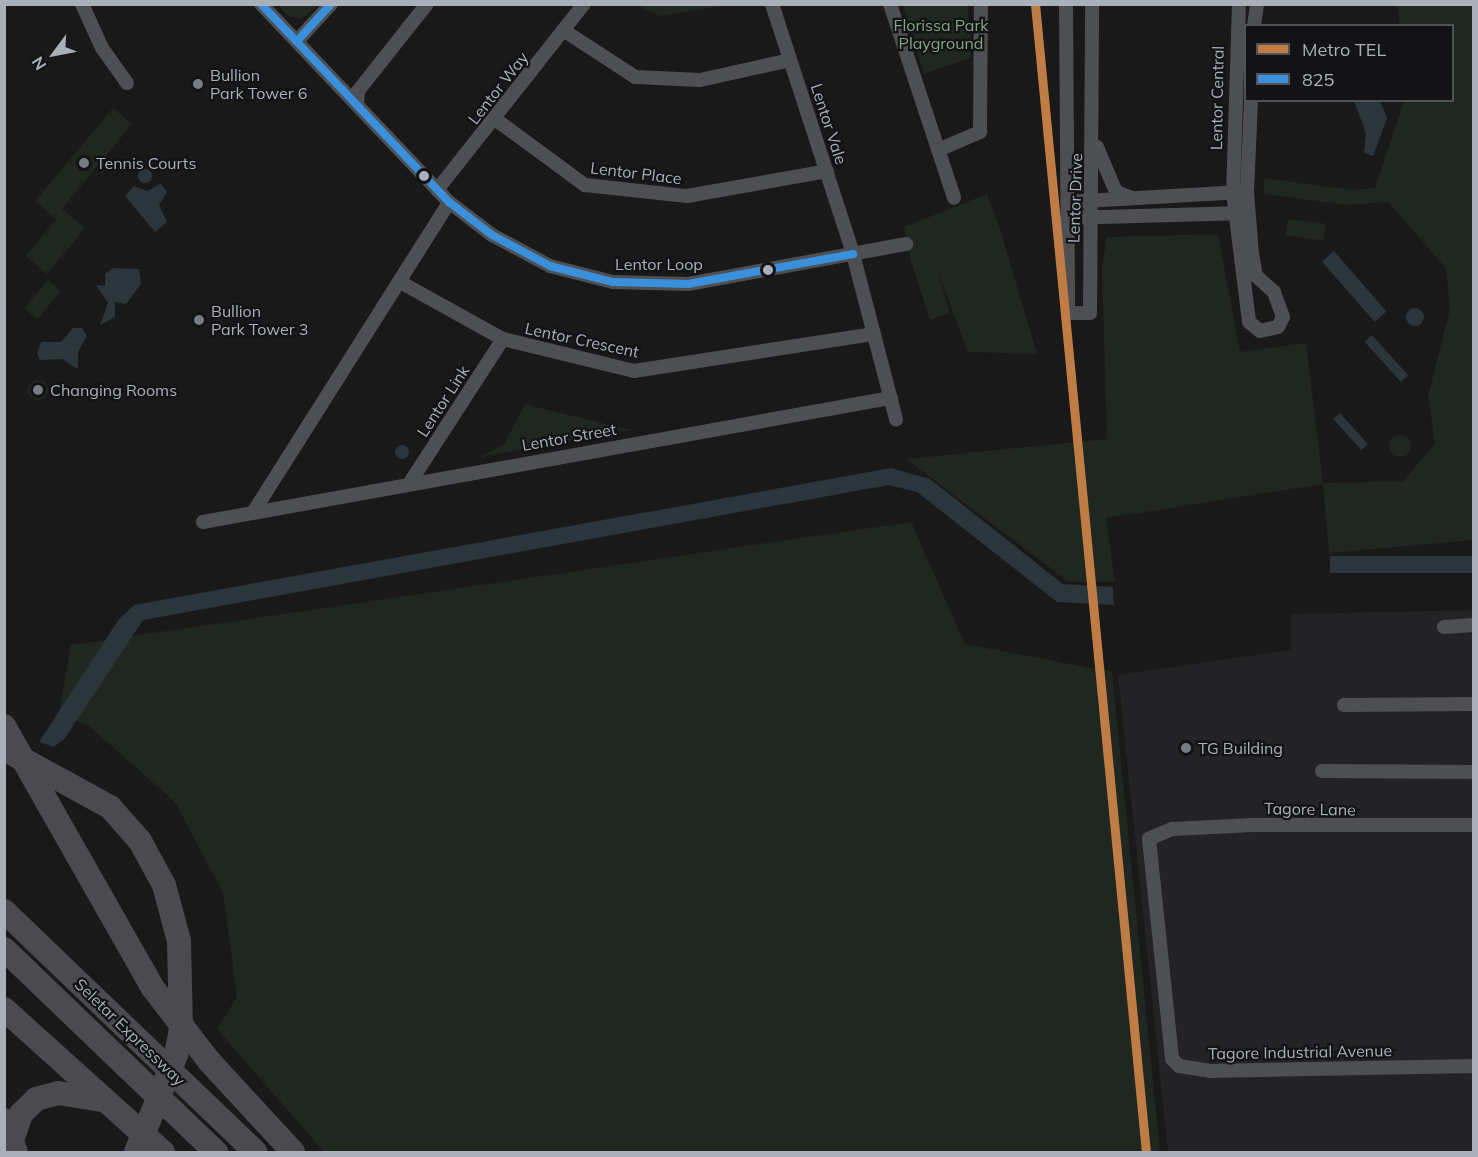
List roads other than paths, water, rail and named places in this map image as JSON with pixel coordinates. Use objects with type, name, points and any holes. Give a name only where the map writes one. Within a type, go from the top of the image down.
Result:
[{"type":"highway","points":[[4,726],[153,988],[209,1061],[293,1152]]},
{"type":"highway","points":[[4,748],[110,807],[141,842],[164,885],[179,941],[181,1029],[176,1056],[136,1152]]},
{"type":"highway","name":"Seletar Expressway","points":[[4,911],[251,1149]]},
{"type":"highway","name":"Seletar Expressway","points":[[4,949],[216,1152]]},
{"type":"highway","points":[[4,1009],[163,1152]]},
{"type":"highway","points":[[11,1137],[21,1114],[36,1099],[58,1093],[103,1100]]},
{"type":"street","points":[[82,4],[102,48],[127,83]]},
{"type":"street","name":"Lentor Loop","points":[[261,4],[354,96],[449,202],[492,235],[550,266],[613,282],[688,284],[906,244]]},
{"type":"street","points":[[297,41],[331,4]]},
{"type":"street","points":[[354,96],[427,4]]},
{"type":"street","name":"Lentor Way","points":[[437,190],[584,4]]},
{"type":"street","name":"Lentor Vale","points":[[772,4],[853,254]]},
{"type":"street","points":[[890,4],[954,198]]},
{"type":"street","points":[[938,150],[980,132],[981,4]]},
{"type":"street","name":"Lentor Drive","points":[[1066,4],[1068,313],[1090,314],[1090,200],[1094,136],[1092,4]]},
{"type":"street","name":"Lentor Central","points":[[1239,4],[1240,192],[1249,322],[1260,331],[1278,327],[1283,317],[1274,292],[1256,276],[1242,213]]},
{"type":"street","points":[[1254,24],[1257,4]]},
{"type":"street","points":[[563,30],[635,77],[700,80],[790,60]]},
{"type":"street","name":"Lentor Central","points":[[1240,192],[1251,102]]},
{"type":"street","name":"Lentor Place","points":[[495,119],[585,185],[687,196],[827,171]]},
{"type":"street","points":[[1094,136],[1110,182],[1131,198]]},
{"type":"street","points":[[1068,202],[1240,192]]},
{"type":"street","points":[[254,511],[402,283],[449,202]]},
{"type":"street","points":[[1067,218],[1242,213]]},
{"type":"street","points":[[853,254],[896,418]]},
{"type":"street","name":"Lentor Crescent","points":[[402,283],[503,339],[634,371],[874,334]]},
{"type":"street","name":"Lentor Link","points":[[411,481],[503,339]]},
{"type":"street","name":"Lentor Street","points":[[203,522],[411,481],[891,398]]},
{"type":"street","points":[[1444,627],[1473,626]]},
{"type":"street","points":[[1344,705],[1473,704]]},
{"type":"street","points":[[1323,771],[1473,772]]},
{"type":"street","name":"Tagore Lane","points":[[1149,839],[1172,828],[1242,825],[1473,825]]},
{"type":"street","name":"Tagore Industrial Avenue","points":[[1149,839],[1172,1059],[1179,1066],[1209,1071],[1473,1066]]},
{"type":"metro line","name":"TEL","points":[[1035,4],[1146,1152]]},
{"type":"place","name":"Bullion Park Tower 6","points":[[198,84]]},
{"type":"place","name":"Tennis Courts","points":[[84,163]]},
{"type":"place","name":"Bullion Park Tower 3","points":[[199,320]]},
{"type":"place","name":"Changing Rooms","points":[[38,390]]},
{"type":"place","name":"TG Building","points":[[1186,748]]},
{"type":"park label","name":"Florissa Park Playground","points":[[941,34]]}]
